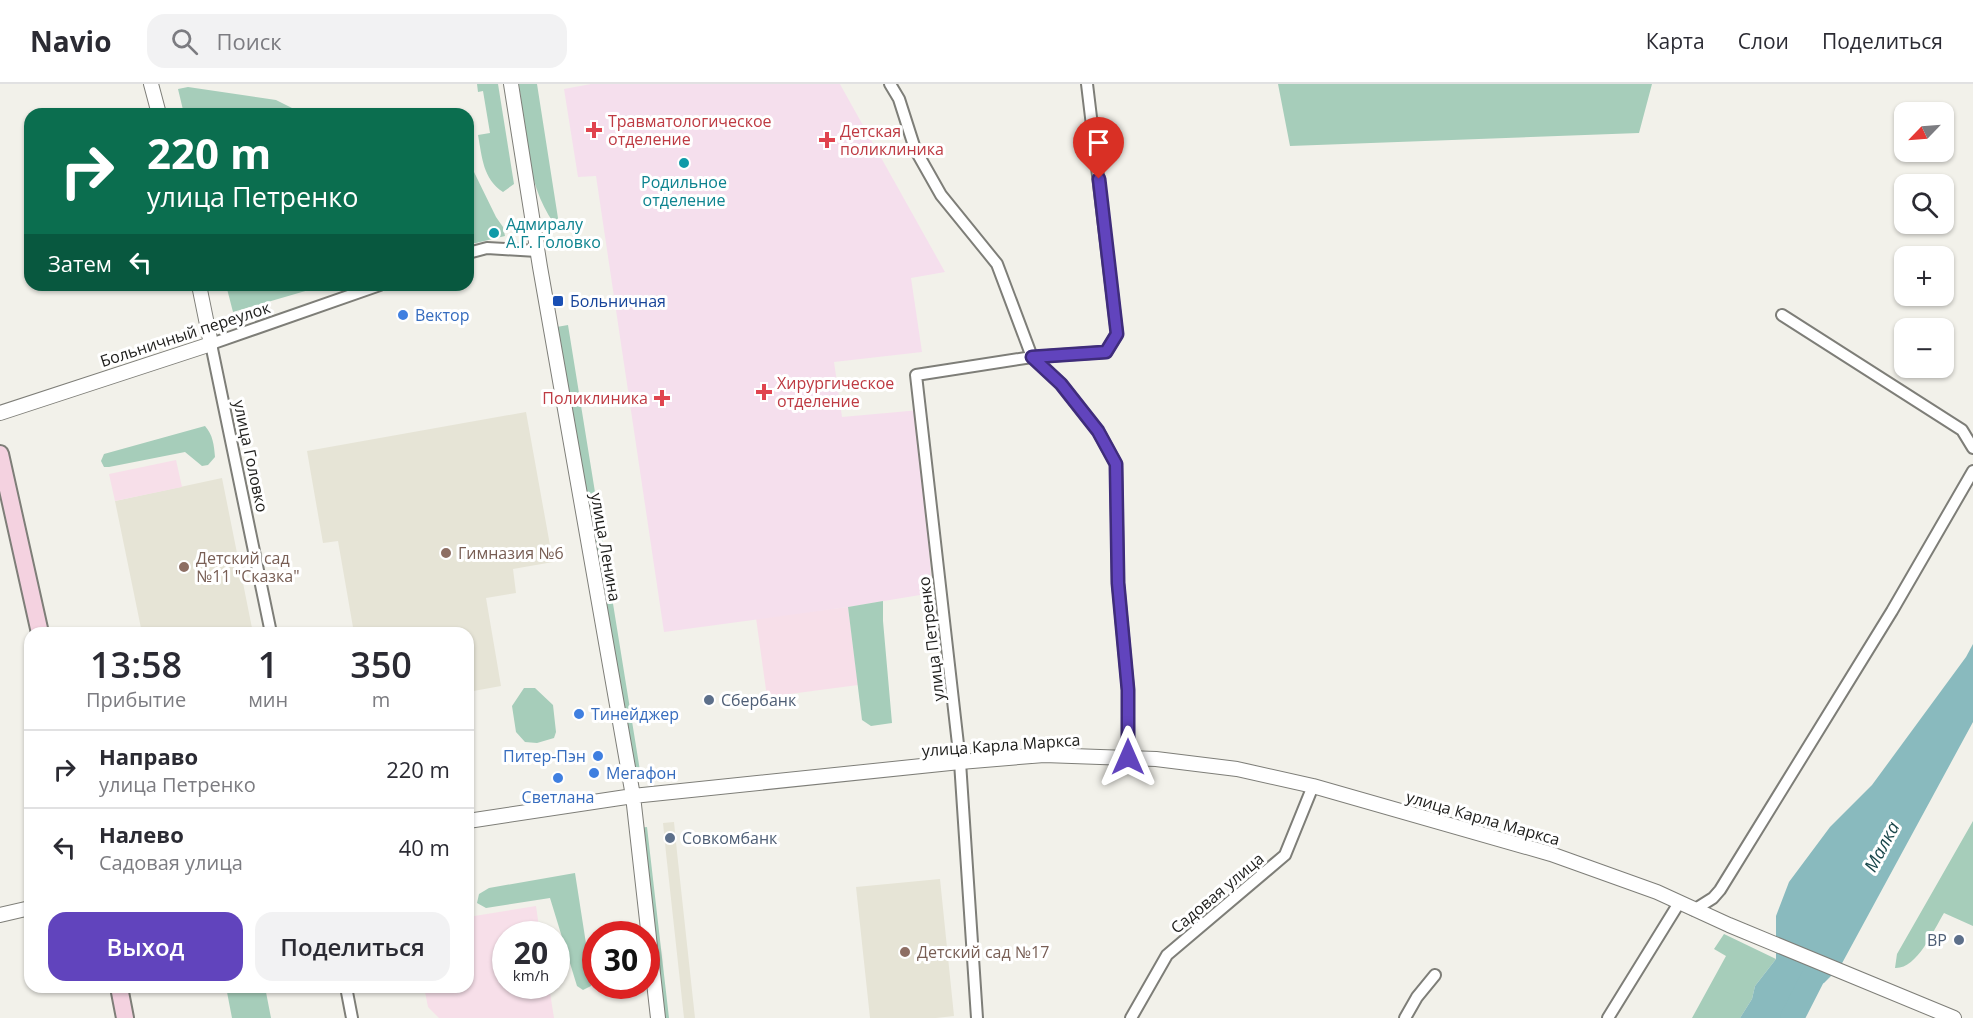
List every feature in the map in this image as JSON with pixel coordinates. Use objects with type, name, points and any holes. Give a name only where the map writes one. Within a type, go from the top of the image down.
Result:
[{"type":"main road","points":[[0,454],[39,627]]},
{"type":"main road","points":[[120,993],[125,1018]]},
{"type":"street","points":[[152,84],[158,108]]},
{"type":"street","name":"улица Ленина","points":[[511,84],[537,251],[633,796],[658,1018]]},
{"type":"street","points":[[890,84],[899,99],[915,149],[941,195],[997,264],[1032,357],[1061,384],[1098,431],[1116,464],[1118,583],[1128,690],[1128,757]]},
{"type":"street","name":"улица Петренко","points":[[977,1018],[960,762],[916,375],[1032,357],[1106,352],[1117,334],[1087,84]]},
{"type":"street","points":[[474,251],[487,248],[537,251]]},
{"type":"street","name":"улица Головко","points":[[200,291],[270,627]]},
{"type":"street","name":"Больничный переулок","points":[[0,412],[211,344],[363,291]]},
{"type":"street","points":[[1782,315],[1962,430],[1973,448]]},
{"type":"street","points":[[1694,910],[1713,898],[1720,890],[1892,611],[1973,471]]},
{"type":"street","name":"улица Карла Маркса","points":[[474,820],[633,796],[1044,755],[1128,757],[1237,769],[1313,786],[1551,854],[1657,892],[1729,925],[1954,1018]]},
{"type":"street","name":"Садовая улица","points":[[1131,1018],[1167,955],[1285,855],[1313,786]]},
{"type":"street","points":[[1608,1018],[1679,903]]},
{"type":"street","points":[[0,915],[24,909]]},
{"type":"street","points":[[1405,1018],[1417,997],[1435,975]]},
{"type":"street","points":[[347,993],[352,1018]]},
{"type":"shaded area","points":[[591,84],[840,84],[945,272],[911,278],[922,352],[834,362],[842,417],[920,410],[932,593],[664,632],[596,176],[578,177],[564,89]]},
{"type":"shaded area","name":"Гимназия №6","points":[[526,412],[553,562],[513,569],[516,593],[486,598],[501,686],[474,691],[474,627],[353,627],[338,541],[323,543],[307,451]]},
{"type":"shaded area","points":[[176,460],[182,487],[115,501],[109,474]]},
{"type":"shaded area","name":"Детский сад №11 \"Сказка\"","points":[[222,478],[252,627],[141,627],[115,501]]},
{"type":"shaded area","points":[[848,607],[858,685],[767,697],[756,618]]},
{"type":"shaded area","points":[[674,822],[695,1018],[684,1018],[666,853],[663,823]]},
{"type":"shaded area","name":"Детский сад №17","points":[[940,879],[954,1016],[870,1018],[856,887]]},
{"type":"shaded area","points":[[536,906],[538,921],[492,921],[492,999],[551,999],[554,1018],[439,1018],[428,1007],[425,993],[474,993],[474,916]]},
{"type":"green space","points":[[477,84],[498,84],[514,184],[503,192],[491,181],[482,159],[478,135],[490,133],[483,91],[478,92]]},
{"type":"green space","points":[[519,84],[537,84],[560,231],[540,198],[534,180],[526,142]]},
{"type":"green space","points":[[1278,84],[1652,84],[1639,133],[1290,146]]},
{"type":"green space","points":[[188,87],[276,100],[292,108],[183,108],[178,89]]},
{"type":"green space","points":[[474,172],[503,227],[505,236],[474,243]]},
{"type":"green space","points":[[228,291],[305,291],[233,312]]},
{"type":"green space","points":[[568,325],[641,777],[630,778],[551,328]]},
{"type":"green space","points":[[205,426],[214,444],[215,457],[208,465],[202,466],[185,452],[109,467],[104,467],[101,461],[104,454]]},
{"type":"green space","points":[[883,601],[892,723],[871,726],[862,720],[848,607]]},
{"type":"green space","points":[[524,688],[535,688],[553,705],[556,732],[554,738],[537,743],[525,742],[516,732],[512,706]]},
{"type":"green space","points":[[1973,821],[1973,926],[1944,913],[1917,956],[1903,967],[1895,968],[1897,954]]},
{"type":"green space","points":[[647,827],[658,921],[647,921],[637,828]]},
{"type":"green space","points":[[575,873],[582,921],[582,989],[577,986],[570,963],[570,921],[557,921],[550,898],[486,908],[477,903],[479,894],[489,888]]},
{"type":"green space","points":[[1724,934],[1776,959],[1755,986],[1752,999],[1740,1018],[1692,1018],[1726,956],[1714,949]]},
{"type":"green space","points":[[660,940],[669,1018],[658,1018],[656,999],[660,999]]},
{"type":"green space","points":[[227,993],[266,993],[271,1018],[232,1018]]},
{"type":"water","points":[[1973,644],[1973,722],[1840,967],[1824,983],[1804,992],[1792,1018],[1740,1018],[1752,999],[1755,986],[1776,959],[1776,916],[1789,882],[1830,827],[1872,785],[1966,657]]},
{"type":"waterway","name":"Малка","points":[[1792,1018],[1818,967]]},
{"type":"place","name":"Травматологическое отделение","points":[[594,130]]},
{"type":"place","name":"Детская поликлиника","points":[[827,140]]},
{"type":"place","name":"Родильное отделение","points":[[684,163]]},
{"type":"place","name":"Адмиралу А.Г. Головко","points":[[494,233]]},
{"type":"place","name":"Больничная","points":[[558,301]]},
{"type":"place","name":"Вектор","points":[[403,315]]},
{"type":"place","name":"Хирургическое отделение","points":[[764,392]]},
{"type":"place","name":"Поликлиника","points":[[662,398]]},
{"type":"place","name":"Гимназия №6","points":[[446,553]]},
{"type":"place","name":"Детский сад №11 \"Сказка\"","points":[[184,567]]},
{"type":"place","name":"Сбербанк","points":[[709,700]]},
{"type":"place","name":"Тинейджер","points":[[579,714]]},
{"type":"place","name":"Питер-Пэн","points":[[598,756]]},
{"type":"place","name":"Мегафон","points":[[594,773]]},
{"type":"place","name":"Светлана","points":[[558,778]]},
{"type":"place","name":"Совкомбанк","points":[[670,838]]},
{"type":"place","name":"BP","points":[[1959,940]]},
{"type":"place","name":"Детский сад №17","points":[[905,952]]},
{"type":"route","points":[[1099,179],[1117,334],[1106,352],[1032,357],[1061,384],[1098,431],[1116,464],[1118,583],[1128,690],[1128,757]]}]
